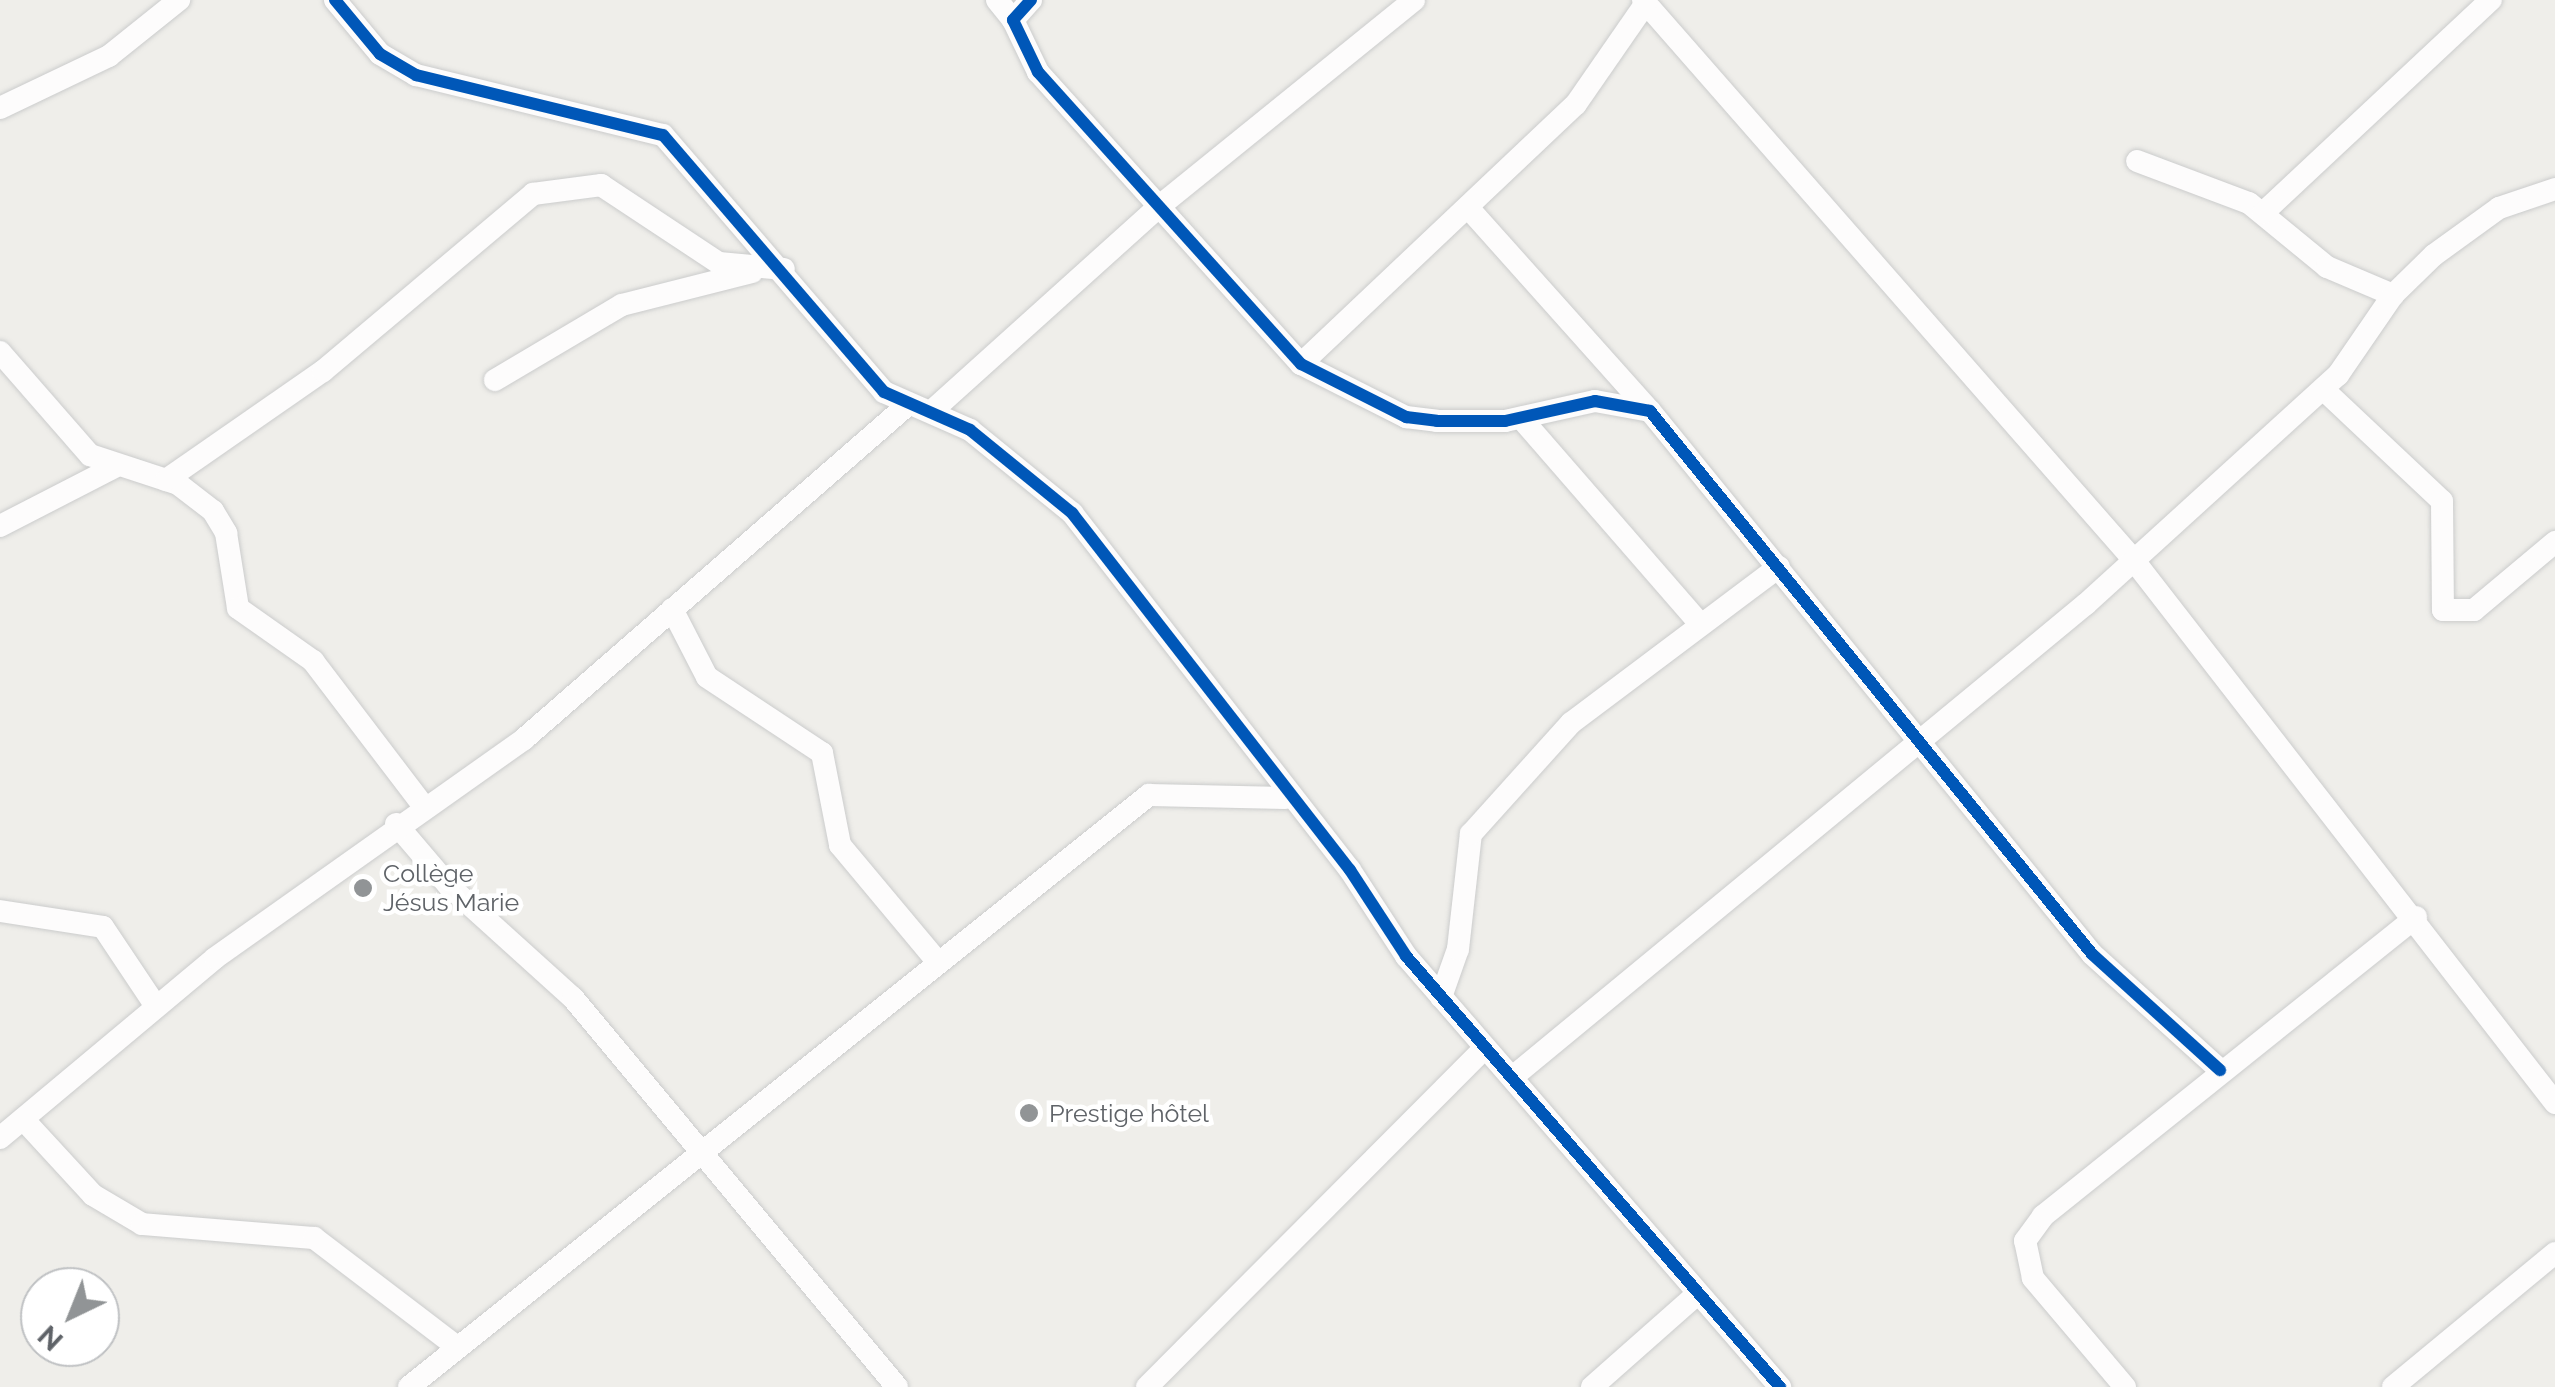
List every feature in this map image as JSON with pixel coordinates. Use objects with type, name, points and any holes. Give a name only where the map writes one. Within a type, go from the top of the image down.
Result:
[{"type":"street","points":[[0,108],[109,56],[179,0]]},
{"type":"street","points":[[335,0],[380,54],[416,75],[664,135],[904,408]]},
{"type":"street","points":[[997,0],[1013,20],[1038,72],[1156,209],[1302,364],[1406,417],[1467,425],[1522,418],[1595,401],[1650,411]]},
{"type":"street","points":[[1013,20],[1031,0]]},
{"type":"street","points":[[933,410],[1156,209],[1414,0]]},
{"type":"street","points":[[2263,213],[2491,0]]},
{"type":"street","points":[[1302,364],[1472,212],[1576,104],[1644,2],[2132,558],[2416,917],[2555,1103]]},
{"type":"street","points":[[2137,161],[2263,213],[2327,267],[2392,295]]},
{"type":"street","points":[[166,480],[323,371],[533,194],[601,186],[719,264],[784,269]]},
{"type":"street","points":[[1515,1075],[2132,558],[2323,389],[2392,295],[2468,226],[2555,189]]},
{"type":"street","points":[[1472,212],[1650,411],[1921,735],[1993,838],[2092,954],[2220,1070]]},
{"type":"street","points":[[495,380],[622,305],[759,270]]},
{"type":"street","points":[[0,352],[70,439],[114,467],[166,480],[198,496],[226,533],[238,608],[314,661],[426,808]]},
{"type":"street","points":[[2323,389],[2445,506],[2443,610],[2474,610],[2555,542]]},
{"type":"street","points":[[0,1138],[155,1005],[396,824],[426,808],[524,739],[904,408],[933,410],[1006,454],[1072,513],[1285,798],[1441,997],[1484,1049],[1515,1075],[1696,1295],[1780,1387]]},
{"type":"street","points":[[1522,418],[1699,623]]},
{"type":"street","points":[[0,526],[114,467]]},
{"type":"street","points":[[1441,997],[1458,949],[1470,834],[1571,722],[1779,567]]},
{"type":"street","points":[[672,609],[707,677],[822,753],[840,845],[936,960]]},
{"type":"street","points":[[409,1387],[936,960],[1149,795],[1285,798]]},
{"type":"street","points":[[396,824],[449,886],[573,998],[699,1154],[897,1387]]},
{"type":"street","points":[[0,911],[103,926],[155,1005]]},
{"type":"street","points":[[2124,1387],[2033,1278],[2026,1241],[2042,1216],[2416,917]]},
{"type":"street","points":[[1147,1387],[1484,1049]]},
{"type":"street","points":[[23,1118],[93,1195],[142,1224],[314,1238],[456,1346]]},
{"type":"street","points":[[2393,1387],[2555,1253]]},
{"type":"street","points":[[1592,1387],[1696,1295]]},
{"type":"cycle path","points":[[335,0],[380,54],[416,75],[663,135],[884,392],[970,430],[1072,513],[1350,870],[1406,956],[1780,1387]]},
{"type":"cycle path","points":[[1031,0],[1013,20],[1038,72],[1301,364],[1406,417],[1505,421],[1595,401],[1650,411],[2092,954],[2220,1070]]},
{"type":"place","name":"Collège Jésus Marie","points":[[363,888]]},
{"type":"place","name":"Prestige hôtel","points":[[1029,1113]]}]
